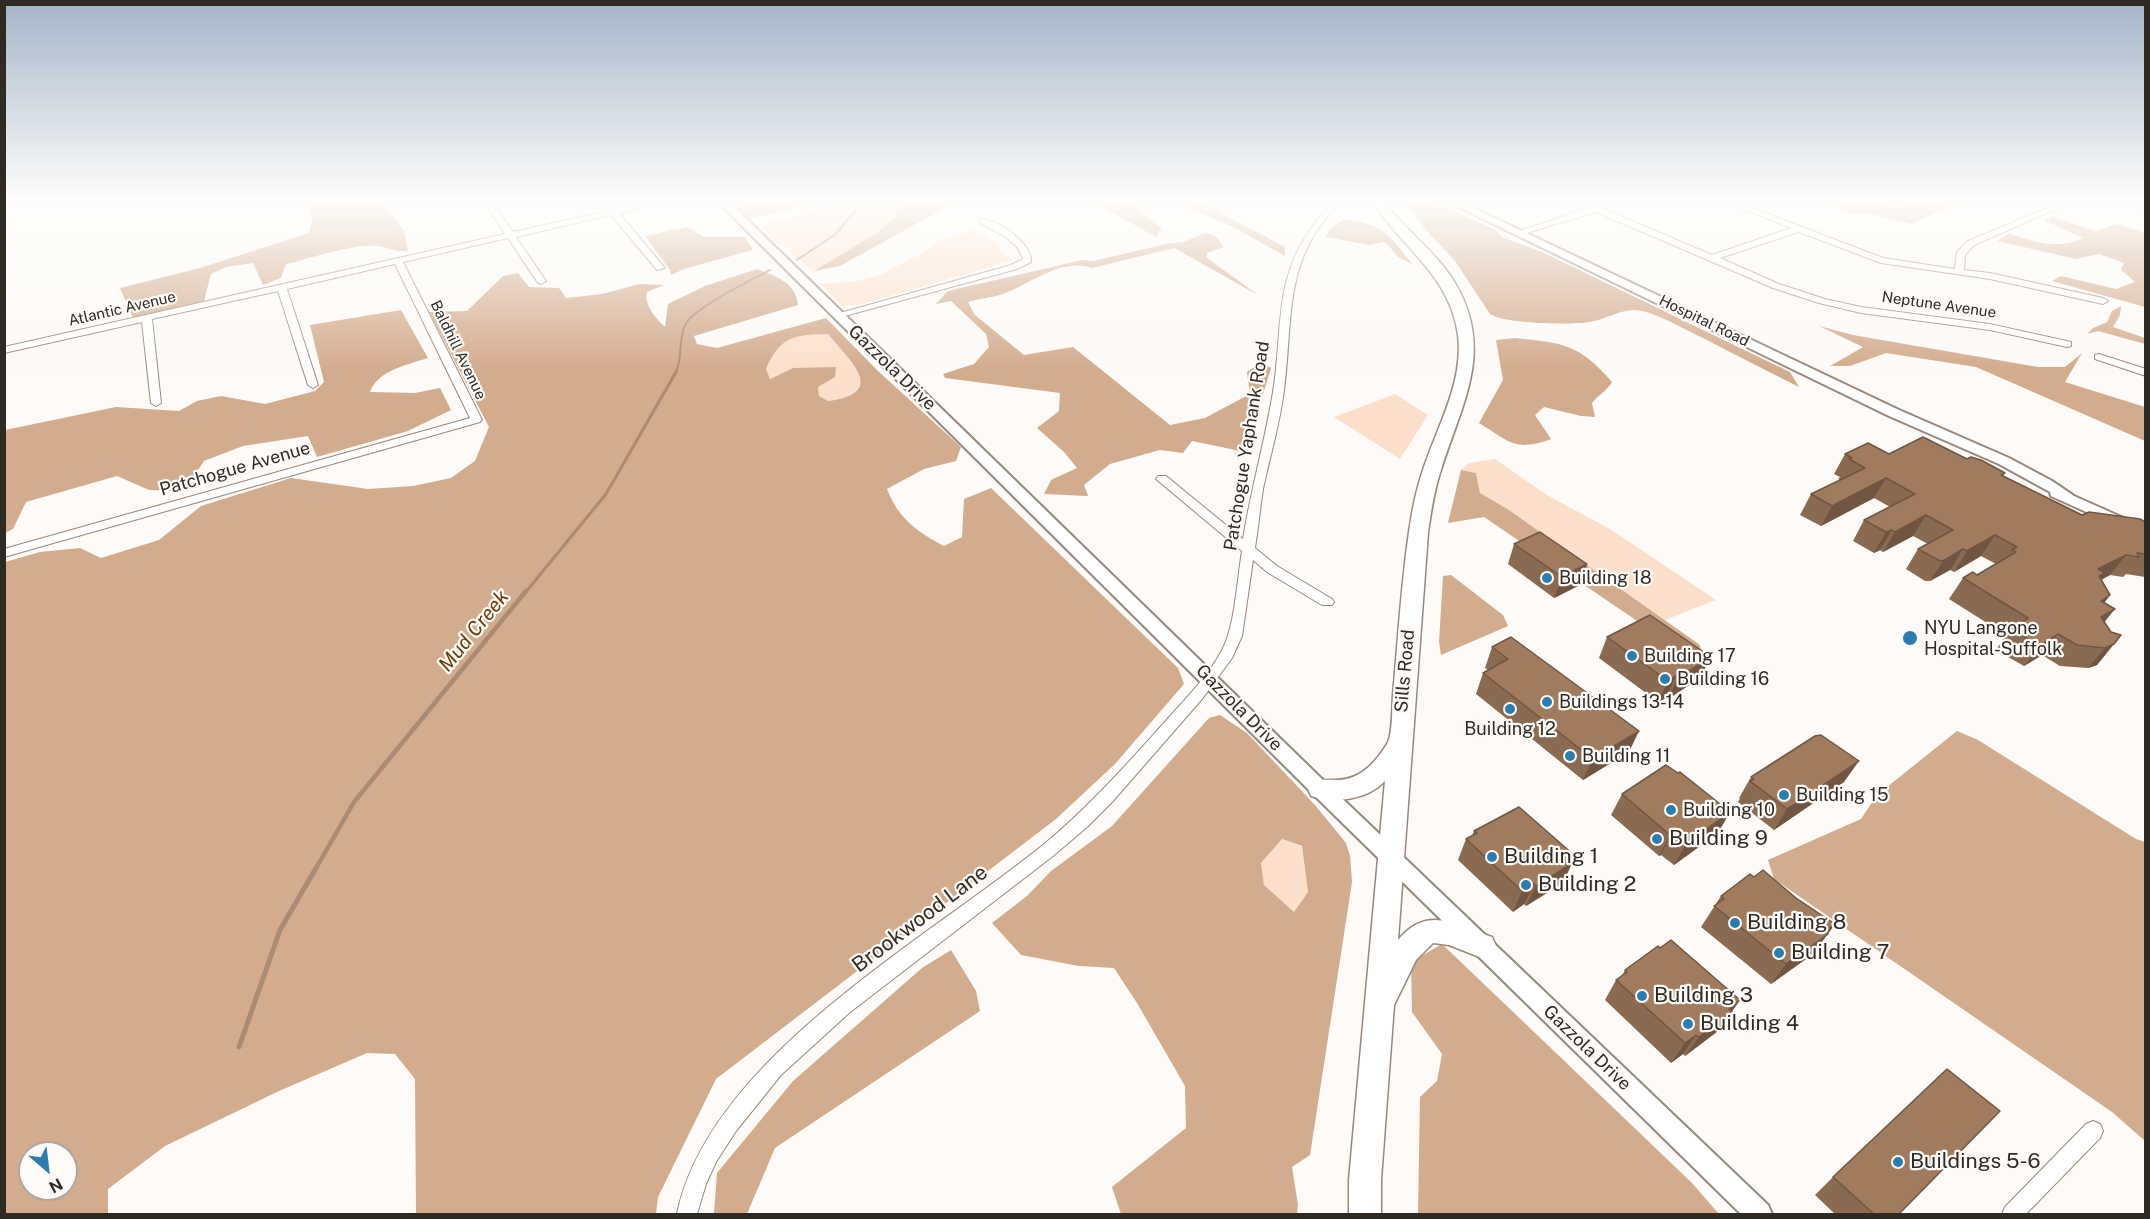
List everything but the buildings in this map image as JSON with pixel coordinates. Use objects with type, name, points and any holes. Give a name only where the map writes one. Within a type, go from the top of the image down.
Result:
[{"type":"main road","name":"Sills Road","points":[[1365,1215],[1365,1180],[1410,608],[1422,510],[1438,452],[1465,379],[1468,351],[1464,318],[1447,282],[1428,257]]},
{"type":"main road","points":[[1320,789],[1345,790],[1363,787],[1374,779],[1399,746]]},
{"type":"main road","points":[[1378,1006],[1409,947],[1420,935],[1428,932],[1446,932],[1482,946]]},
{"type":"main road","name":"Sills Road","points":[[1358,1215],[1365,1180]]},
{"type":"street","name":"Atlantic Avenue","points":[[4,351],[416,257]]},
{"type":"street","points":[[525,257],[541,281]]},
{"type":"street","points":[[651,257],[660,268]]},
{"type":"street","name":"Gazzola Drive","points":[[778,257],[1758,1215]]},
{"type":"street","points":[[837,315],[1014,267],[1028,260],[1027,257]]},
{"type":"street","name":"Patchogue Yaphank Road","points":[[1209,678],[1227,655],[1235,636],[1257,491],[1278,391],[1286,304],[1291,276],[1300,257]]},
{"type":"street","name":"Hospital Road","points":[[1571,257],[1894,413],[1953,438],[2145,534]]},
{"type":"street","points":[[1873,257],[1906,265],[2044,286],[2103,301]]},
{"type":"street","points":[[1959,257],[1960,272]]},
{"type":"street","name":"Neptune Avenue","points":[[1712,258],[1776,286],[1832,303],[1861,310],[1990,327],[2067,344]]},
{"type":"street","name":"Baldhill Avenue","points":[[398,261],[476,420]]},
{"type":"street","points":[[282,287],[313,385]]},
{"type":"street","points":[[147,318],[156,403]]},
{"type":"street","points":[[2099,357],[2145,373]]},
{"type":"street","name":"Patchogue Avenue","points":[[4,553],[476,420]]},
{"type":"street","points":[[1162,479],[1272,569],[1327,602]]},
{"type":"street","name":"Brookwood Lane","points":[[687,1215],[696,1182],[709,1155],[729,1124],[774,1068],[842,1007],[1047,851],[1081,822],[1140,762],[1209,678]]},
{"type":"street","points":[[2012,1215],[2093,1131]]},
{"type":"shaded area","points":[[235,257],[313,257],[286,264],[281,278],[263,285],[253,263],[226,267],[211,274],[204,301],[133,318],[120,288]]},
{"type":"shaded area","points":[[660,257],[728,257],[671,275]]},
{"type":"shaded area","points":[[795,257],[837,257],[814,271]]},
{"type":"shaded area","points":[[837,257],[856,257],[840,266],[814,271]]},
{"type":"shaded area","points":[[914,257],[1009,257],[1014,260],[863,304],[842,306],[821,284],[857,281],[878,276]]},
{"type":"shaded area","points":[[1111,257],[1138,257],[1092,268],[1068,266],[1000,295],[968,302],[975,315],[1024,355],[1073,347],[1170,425],[1205,418],[1250,394],[1247,372],[1261,362],[1271,368],[1245,452],[1192,441],[1183,453],[1160,450],[1110,464],[1084,485],[1088,496],[1044,494],[1051,480],[1077,468],[1064,452],[1037,428],[1059,411],[1060,393],[945,378],[943,374],[974,364],[989,347],[986,334],[951,301],[936,304],[948,291],[1082,260],[1093,261]]},
{"type":"shaded area","points":[[1190,257],[1207,257],[1258,295]]},
{"type":"shaded area","points":[[1398,257],[1406,257],[1412,264]]},
{"type":"shaded area","points":[[1451,257],[1552,257],[1790,372],[1799,387],[1650,313],[1633,310],[1580,323],[1523,322],[1498,317],[1490,314]]},
{"type":"shaded area","points":[[2107,257],[2145,257],[2145,307],[2052,281],[2061,276],[2116,289],[2135,282],[2121,270],[2124,263]]},
{"type":"shaded area","points":[[757,269],[789,285],[798,305],[694,336],[697,344],[717,348],[826,318],[878,371],[961,447],[956,461],[924,469],[887,489],[903,516],[925,535],[944,546],[962,537],[964,499],[991,488],[1178,668],[1184,684],[1115,764],[1056,819],[716,1079],[658,1197],[656,1214],[416,1214],[415,1079],[395,1054],[367,1053],[279,1091],[165,1146],[108,1189],[108,1214],[5,1214],[5,562],[40,552],[80,548],[101,558],[159,540],[201,506],[291,478],[368,489],[413,486],[451,478],[475,461],[489,427],[429,312],[467,311],[503,276],[518,273],[529,287],[559,288],[566,298],[602,294],[640,284],[664,285],[647,292],[647,302],[665,327],[668,304],[705,286]],"holes":[[[828,334],[859,375],[860,384],[857,391],[846,397],[828,401],[819,396],[818,387],[835,377],[836,367],[793,368],[770,379],[766,369],[783,344],[806,335]]]},
{"type":"shaded area","points":[[2121,306],[2120,315],[2113,327],[2145,338],[2145,344],[2098,331],[2087,334],[2093,328],[2107,322],[2112,311]]},
{"type":"shaded area","points":[[401,310],[428,358],[386,373],[379,378],[370,392],[415,393],[440,388],[451,410],[408,431],[317,457],[308,436],[243,446],[204,461],[184,491],[149,490],[117,476],[26,502],[13,529],[5,533],[5,430],[116,407],[179,411],[197,401],[221,396],[265,404],[315,391],[324,382],[310,325]]},
{"type":"shaded area","points":[[1819,326],[1853,335],[2038,367],[2065,367],[2082,353],[2065,382],[2145,407],[2145,441],[1976,367],[1886,353],[1850,366],[1830,366],[1863,347]]},
{"type":"shaded area","points":[[828,334],[854,365],[859,375],[860,384],[856,391],[846,397],[827,401],[819,396],[818,387],[834,377],[793,368],[770,379],[766,370],[783,343],[789,339],[806,335]]},
{"type":"shaded area","points":[[1515,338],[1559,344],[1570,348],[1600,369],[1612,382],[1592,403],[1595,417],[1544,407],[1535,415],[1551,439],[1529,445],[1506,440],[1479,423],[1503,380],[1496,340]]},
{"type":"shaded area","points":[[1395,394],[1428,415],[1400,459],[1334,417]]},
{"type":"shaded area","points":[[1495,459],[1547,495],[1610,529],[1716,600],[1665,620],[1509,510],[1480,493],[1476,473],[1461,470],[1469,463]]},
{"type":"shaded area","points":[[1461,470],[1476,473],[1480,493],[1509,510],[1700,645],[1702,665],[1484,517],[1448,523]]},
{"type":"shaded area","points":[[1451,575],[1503,615],[1508,626],[1441,655],[1439,642],[1443,576]]},
{"type":"shaded area","points":[[1220,715],[1247,733],[1315,805],[1346,843],[1350,856],[1352,882],[1310,1155],[1292,1167],[1298,1205],[1297,1214],[1121,1214],[1112,1187],[1186,1128],[1185,1086],[1114,968],[1079,966],[1021,955],[992,923],[1027,896],[1051,871],[1112,826],[1209,718]],"holes":[[[1282,839],[1302,846],[1308,892],[1294,912],[1264,885],[1261,863]]]},
{"type":"shaded area","points":[[1957,731],[1978,740],[2136,839],[2145,842],[2145,1141],[2112,1112],[1774,879],[1768,860],[1861,819],[1877,795]]},
{"type":"shaded area","points":[[1282,839],[1302,847],[1308,892],[1294,913],[1264,885],[1261,863]]},
{"type":"shaded area","points":[[1442,944],[1692,1183],[1719,1214],[1418,1214],[1420,1097],[1437,1081],[1442,1054],[1412,1012],[1411,962]]},
{"type":"shaded area","points":[[951,950],[976,991],[980,1011],[775,1148],[747,1214],[714,1214],[717,1173],[793,1081],[922,968]]},
{"type":"waterway","name":"Mud Creek","points":[[797,260],[802,257]]},
{"type":"waterway","name":"Mud Creek","points":[[675,373],[683,331],[690,318],[737,287],[770,270]]},
{"type":"waterway","name":"Mud Creek","points":[[525,593],[606,494],[675,373]]},
{"type":"waterway","name":"Mud Creek","points":[[315,870],[354,802],[526,591]]},
{"type":"waterway","name":"Mud Creek","points":[[239,1047],[280,930],[316,868]]},
{"type":"place","name":"Building 18","points":[[1547,578]]},
{"type":"place","name":"NYU Langone Hospital-Suffolk","points":[[1910,638]]},
{"type":"place","name":"Building 17","points":[[1632,656]]},
{"type":"place","name":"Building 16","points":[[1665,679]]},
{"type":"place","name":"Buildings 13-14","points":[[1547,702]]},
{"type":"place","name":"Building 12","points":[[1510,709]]},
{"type":"place","name":"Building 11","points":[[1570,756]]},
{"type":"place","name":"Building 15","points":[[1784,795]]},
{"type":"place","name":"Building 10","points":[[1671,810]]},
{"type":"place","name":"Building 9","points":[[1657,839]]},
{"type":"place","name":"Building 1","points":[[1492,857]]},
{"type":"place","name":"Building 2","points":[[1526,885]]},
{"type":"place","name":"Building 8","points":[[1735,923]]},
{"type":"place","name":"Building 7","points":[[1779,953]]},
{"type":"place","name":"Building 3","points":[[1642,996]]},
{"type":"place","name":"Building 4","points":[[1688,1024]]},
{"type":"place","name":"Buildings 5-6","points":[[1898,1162]]}]
